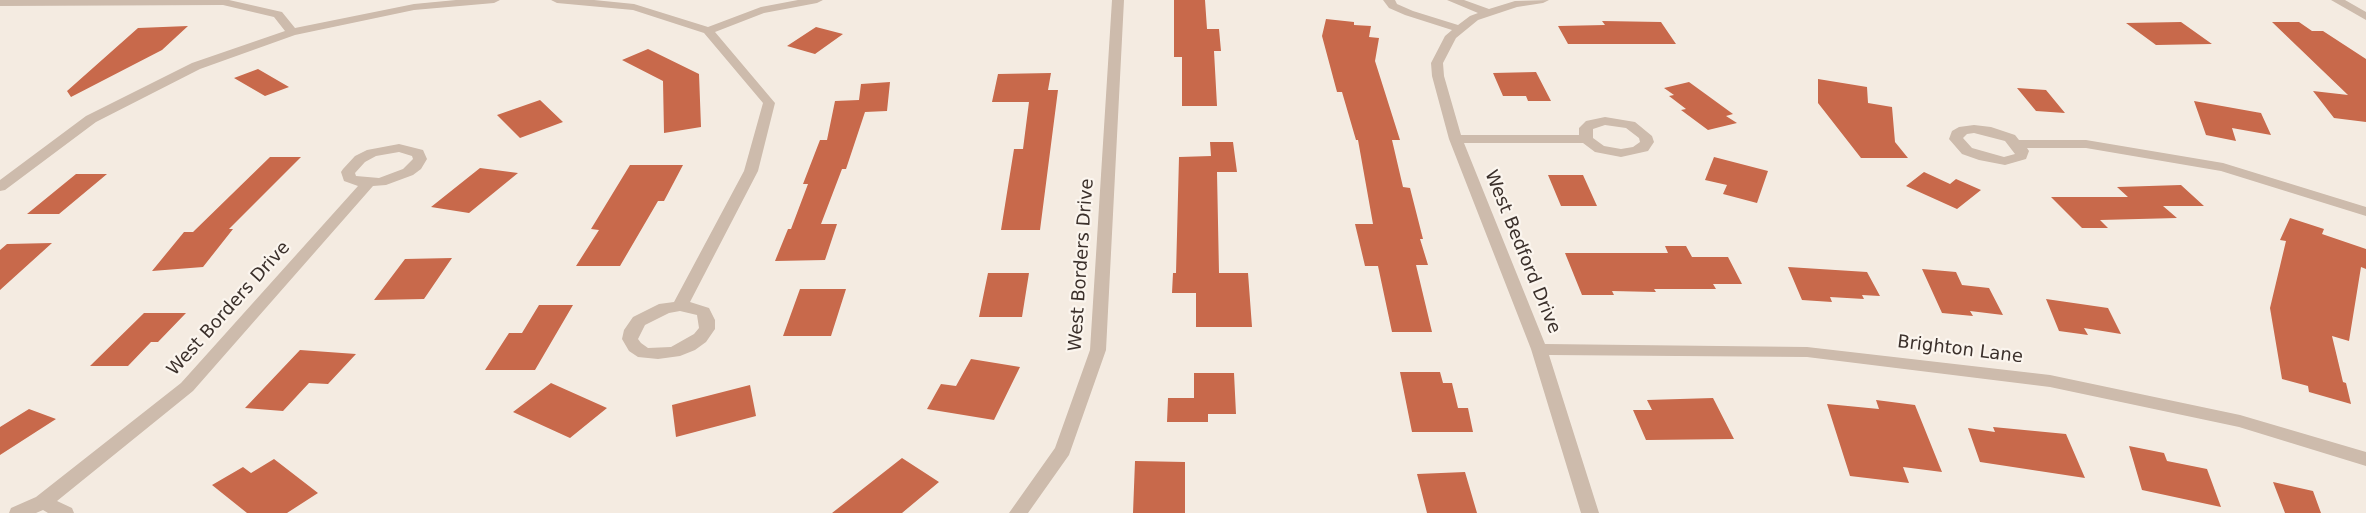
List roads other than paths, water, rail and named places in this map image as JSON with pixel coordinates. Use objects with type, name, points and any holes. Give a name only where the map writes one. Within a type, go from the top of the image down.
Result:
[{"type":"street","points":[[0,187],[92,119],[196,66],[292,32],[414,7],[494,0]]},
{"type":"street","points":[[557,0],[634,7],[708,30],[769,103],[751,171],[680,306]]},
{"type":"street","points":[[708,30],[761,10],[817,0]]},
{"type":"street","name":"West Borders Drive","points":[[1018,513],[1063,450],[1098,351],[1118,0]]},
{"type":"street","points":[[1389,0],[1393,6],[1409,13],[1461,29]]},
{"type":"street","points":[[1453,0],[1480,15],[1543,0]]},
{"type":"street","points":[[2337,0],[2366,17]]},
{"type":"street","points":[[0,3],[223,2],[279,14],[292,32]]},
{"type":"street","name":"West Bedford Drive","points":[[1480,15],[1451,36],[1437,63],[1438,76],[1456,139],[1539,349],[1590,513]]},
{"type":"street","points":[[1456,139],[1586,139]]},
{"type":"street","points":[[2018,144],[2086,144],[2223,167],[2366,212]]},
{"type":"street","points":[[393,149],[411,150],[418,153],[420,159],[408,172],[396,178],[368,184],[349,178],[348,172],[360,159],[372,153],[393,149]]},
{"type":"street","name":"West Borders Drive","points":[[18,513],[43,501],[187,387],[368,184]]},
{"type":"street","name":"Brighton Lane","points":[[1539,349],[1807,352],[2050,381],[2240,421],[2366,459]]},
{"type":"street","points":[[43,501],[65,513]]}]
